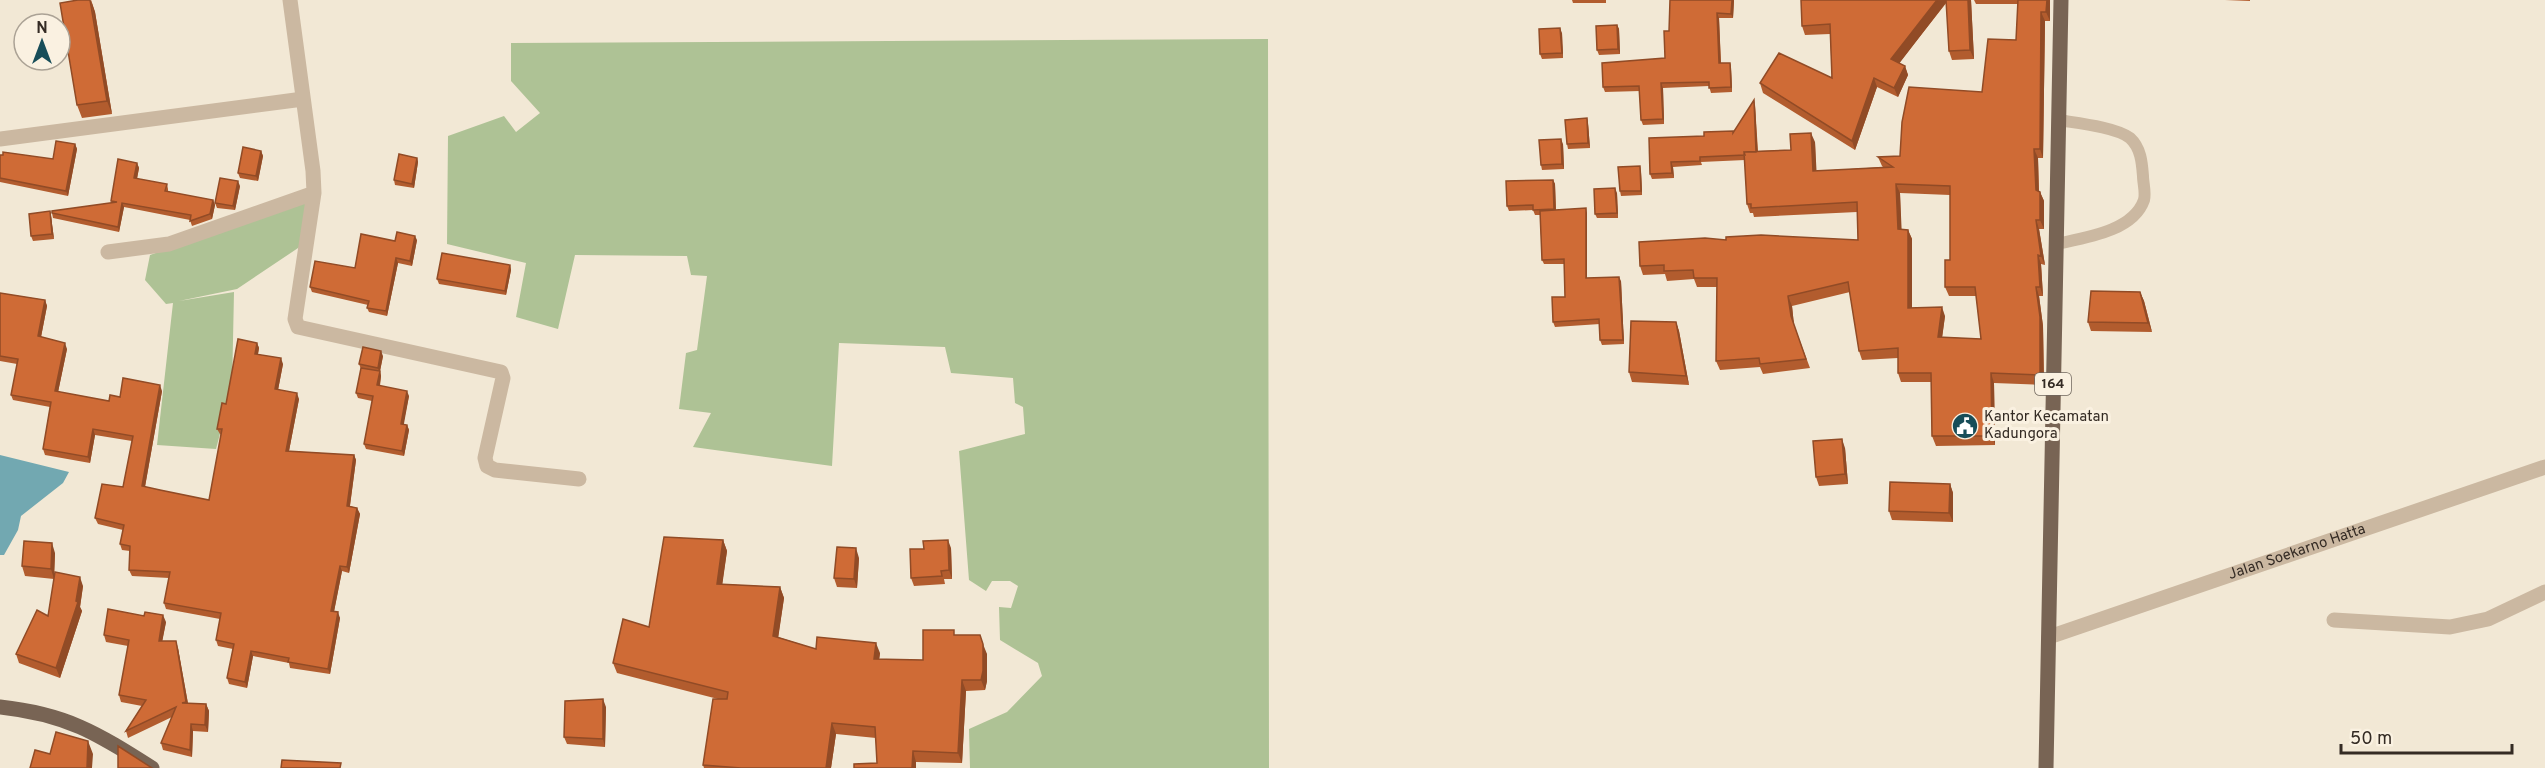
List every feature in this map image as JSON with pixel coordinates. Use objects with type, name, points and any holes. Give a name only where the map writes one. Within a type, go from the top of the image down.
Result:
[{"type":"main road","name":"164","points":[[2046,768],[2061,0]]},
{"type":"main road","points":[[0,707],[64,720],[93,731],[152,768]]},
{"type":"street","points":[[290,0],[314,193],[295,319],[298,327],[501,372],[503,378],[485,458],[487,466],[495,470],[579,479]]},
{"type":"street","points":[[0,139],[303,99]]},
{"type":"street","points":[[108,252],[169,244],[314,193]]},
{"type":"street","name":"Jalan Soekarno Hatta","points":[[2049,637],[2545,467]]},
{"type":"street","points":[[2334,620],[2450,627],[2488,619],[2545,592]]},
{"type":"lane","points":[[2056,244],[2090,237],[2121,225],[2135,213],[2144,199],[2139,150],[2129,137],[2099,127],[2058,120]]},
{"type":"green space","points":[[1268,39],[1269,768],[970,768],[969,729],[1007,712],[1042,676],[1038,663],[1000,640],[999,607],[1011,608],[1018,586],[1010,581],[992,581],[986,591],[969,580],[959,451],[1025,434],[1023,407],[1015,403],[1013,378],[951,373],[945,347],[839,343],[832,466],[693,447],[711,413],[679,409],[686,353],[697,350],[707,276],[691,275],[687,256],[575,255],[558,329],[516,317],[526,263],[447,244],[448,136],[504,116],[516,132],[540,113],[511,81],[511,43]]},
{"type":"green space","points":[[308,200],[307,242],[237,289],[179,301],[234,292],[232,388],[216,449],[157,445],[173,303],[166,304],[145,280],[150,255]]},
{"type":"water","points":[[0,455],[69,472],[63,483],[21,516],[18,530],[4,555],[0,555]]},
{"type":"building","points":[[90,0],[107,101],[77,105],[72,72],[72,12],[62,12],[60,3]]},
{"type":"building","points":[[1670,0],[1732,0],[1731,14],[1717,13],[1719,63],[1730,63],[1731,87],[1709,88],[1709,82],[1661,83],[1663,119],[1641,120],[1639,86],[1603,87],[1602,63],[1665,58],[1664,31],[1669,31]]},
{"type":"building","points":[[1801,0],[1937,0],[1891,59],[1905,66],[1894,88],[1874,78],[1852,141],[1760,83],[1779,53],[1832,78],[1830,24],[1802,26]]},
{"type":"building","points":[[1946,0],[1968,0],[1970,50],[1949,51]]},
{"type":"building","points":[[2018,0],[2047,0],[2046,12],[2041,12],[2040,149],[2034,149],[2036,190],[2040,192],[2040,220],[2036,220],[2041,256],[2038,255],[2040,287],[2036,287],[2040,317],[2040,375],[1991,373],[1992,436],[1932,436],[1931,373],[1898,373],[1898,348],[1859,351],[1848,282],[1788,296],[1791,316],[1806,359],[1760,364],[1759,358],[1716,361],[1717,278],[1694,278],[1693,270],[1664,271],[1664,265],[1640,266],[1639,242],[1705,238],[1726,240],[1726,237],[1761,235],[1858,240],[1857,202],[1751,208],[1751,204],[1747,204],[1744,152],[1791,150],[1790,134],[1811,133],[1813,171],[1893,167],[1878,157],[1900,156],[1902,122],[1909,87],[1982,92],[1988,39],[2016,40]],"holes":[[[1896,184],[1950,186],[1950,260],[1945,260],[1945,287],[1975,287],[1981,339],[1938,337],[1942,307],[1908,308],[1908,230],[1898,229]]]},
{"type":"building","points":[[1617,25],[1618,49],[1597,50],[1596,26]]},
{"type":"building","points":[[1560,28],[1562,53],[1540,54],[1539,29]]},
{"type":"building","points":[[1754,100],[1756,152],[1744,152],[1745,155],[1700,157],[1700,161],[1671,162],[1672,173],[1650,174],[1649,138],[1704,136],[1704,132],[1733,131],[1733,133]]},
{"type":"building","points":[[1587,118],[1588,143],[1567,144],[1565,120]]},
{"type":"building","points":[[1561,139],[1562,164],[1541,165],[1539,140]]},
{"type":"building","points":[[56,141],[75,144],[66,191],[0,178],[0,155],[3,155],[3,152],[53,159]]},
{"type":"building","points":[[243,147],[261,151],[256,176],[238,173]]},
{"type":"building","points":[[399,154],[417,158],[412,184],[394,180]]},
{"type":"building","points":[[118,159],[137,163],[134,178],[167,184],[165,191],[213,200],[210,214],[190,221],[191,215],[122,203],[118,227],[52,213],[52,211],[117,202],[111,201]]},
{"type":"building","points":[[1640,166],[1641,191],[1620,191],[1618,167]]},
{"type":"building","points":[[220,178],[238,181],[233,206],[215,203]]},
{"type":"building","points":[[1553,180],[1554,209],[1533,210],[1533,205],[1507,206],[1506,181]]},
{"type":"building","points":[[1615,188],[1617,213],[1595,214],[1594,189]]},
{"type":"building","points":[[1586,208],[1586,278],[1619,277],[1623,340],[1600,340],[1599,319],[1553,322],[1552,297],[1565,297],[1564,259],[1542,260],[1540,211]]},
{"type":"building","points":[[50,211],[52,234],[31,236],[29,214]]},
{"type":"building","points":[[397,232],[415,236],[410,261],[396,258],[386,311],[367,308],[369,301],[310,287],[315,261],[355,268],[361,234],[395,241]]},
{"type":"building","points":[[442,253],[510,265],[505,291],[437,279]]},
{"type":"building","points":[[2091,291],[2140,292],[2148,323],[2088,322]]},
{"type":"building","points":[[0,293],[45,300],[38,336],[65,343],[55,391],[109,401],[110,395],[120,397],[123,378],[160,385],[142,486],[209,500],[222,429],[217,429],[222,403],[226,404],[238,339],[257,343],[255,354],[281,358],[275,389],[297,393],[286,451],[354,455],[347,506],[357,508],[347,567],[340,566],[331,611],[338,612],[328,669],[288,662],[289,658],[251,651],[245,682],[227,678],[234,644],[216,640],[221,613],[164,603],[170,572],[129,570],[130,546],[120,544],[124,525],[95,518],[102,484],[123,487],[133,436],[93,429],[88,457],[43,449],[51,402],[11,395],[18,359],[0,356]]},
{"type":"building","points":[[1631,321],[1676,322],[1686,376],[1629,372]]},
{"type":"building","points":[[363,347],[381,351],[378,368],[359,364]]},
{"type":"building","points":[[361,368],[380,371],[377,385],[407,391],[401,424],[407,425],[402,451],[364,444],[373,396],[356,393]]},
{"type":"building","points":[[1842,439],[1845,474],[1816,477],[1813,441]]},
{"type":"building","points":[[1890,482],[1950,484],[1949,513],[1889,511]]},
{"type":"building","points":[[664,537],[723,540],[717,584],[780,587],[773,636],[816,649],[817,637],[876,643],[874,659],[923,660],[923,630],[954,630],[954,635],[980,635],[983,644],[983,671],[981,680],[962,680],[958,753],[913,751],[912,768],[854,768],[854,764],[877,763],[875,727],[832,723],[826,768],[741,768],[703,765],[713,699],[727,699],[728,692],[613,663],[623,619],[649,627]]},
{"type":"building","points":[[948,540],[949,570],[941,571],[942,576],[911,578],[910,549],[924,549],[923,541]]},
{"type":"building","points":[[24,541],[52,543],[51,569],[22,566]]},
{"type":"building","points":[[837,547],[856,548],[854,579],[834,578]]},
{"type":"building","points":[[55,572],[80,577],[76,601],[78,602],[56,668],[16,654],[37,610],[48,616]]},
{"type":"building","points":[[108,609],[144,616],[145,612],[163,615],[159,641],[176,641],[186,702],[182,703],[206,704],[205,725],[191,724],[190,750],[161,743],[176,707],[126,731],[146,700],[119,695],[129,640],[104,635]]},
{"type":"building","points":[[603,699],[603,739],[564,737],[565,701]]},
{"type":"building","points":[[56,732],[88,741],[87,768],[30,768],[35,750],[50,754]]},
{"type":"building","points":[[118,746],[152,768],[118,768]]},
{"type":"building","points":[[282,760],[341,763],[340,768],[281,768]]},
{"type":"place","name":"Kantor Kecamatan Kadungora","points":[[1965,426]]}]
